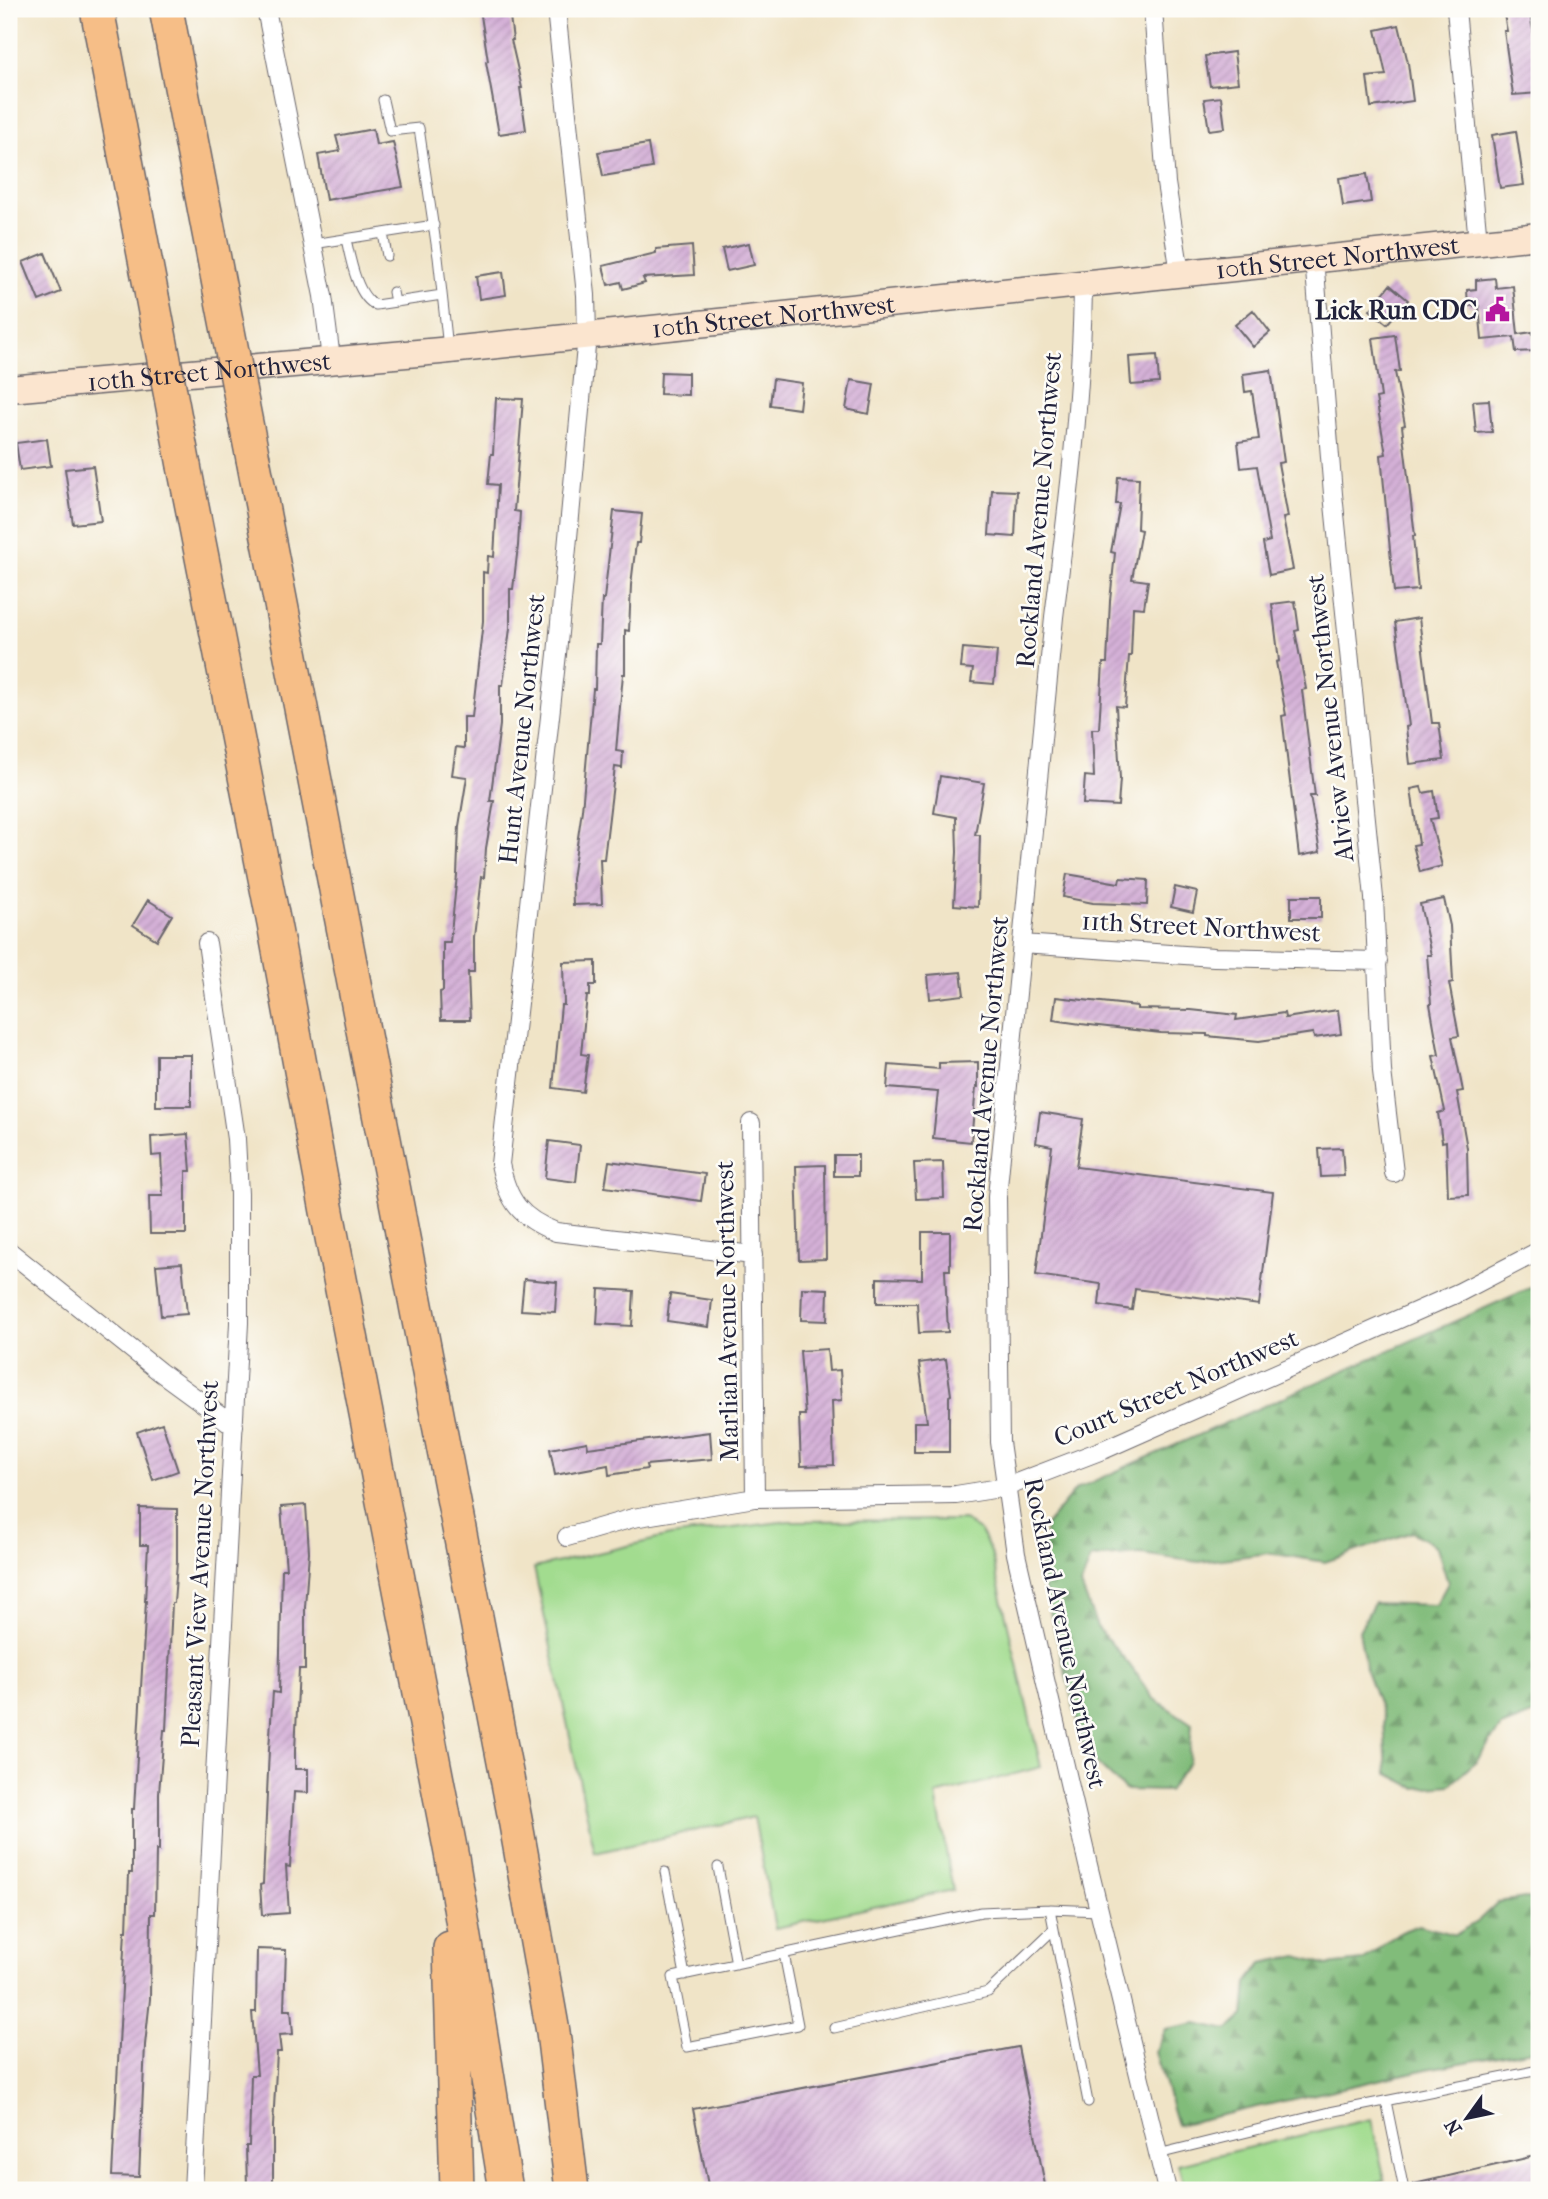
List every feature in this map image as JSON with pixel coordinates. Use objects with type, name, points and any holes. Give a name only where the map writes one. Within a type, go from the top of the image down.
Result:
[{"type":"highway","points":[[97,9],[452,1858],[506,2190]]},
{"type":"highway","points":[[166,9],[515,1819],[553,2032],[572,2190]]},
{"type":"highway","points":[[452,1858],[450,1947],[457,2190]]},
{"type":"main road","name":"10th Street Northwest","points":[[9,389],[587,336],[1539,236]]},
{"type":"street","points":[[265,9],[323,296],[331,359]]},
{"type":"street","name":"Hunt Avenue Northwest","points":[[556,9],[586,295],[587,336],[553,695],[500,1164],[505,1186],[514,1203],[533,1221],[556,1232],[753,1255]]},
{"type":"street","points":[[1153,9],[1166,183],[1180,273]]},
{"type":"street","points":[[1456,9],[1478,243]]},
{"type":"street","name":"Alview Avenue Northwest","points":[[1314,258],[1333,494],[1355,697],[1378,961],[1382,1071],[1394,1173]]},
{"type":"street","name":"Rockland Avenue Northwest","points":[[1083,283],[1080,363],[1066,520],[1054,617],[997,1197],[1000,1442],[1016,1554],[1167,2190]]},
{"type":"street","name":"Pleasant View Avenue Northwest","points":[[193,2190],[239,1323],[239,1194],[236,1139],[207,943]]},
{"type":"street","name":"11th Street Northwest","points":[[1022,944],[1213,957],[1378,961]]},
{"type":"street","name":"Marlian Avenue Northwest","points":[[751,1123],[755,1498]]},
{"type":"street","points":[[9,1251],[160,1372],[234,1426]]},
{"type":"street","name":"Court Street Northwest","points":[[568,1536],[633,1518],[755,1498],[956,1495],[1006,1487],[1105,1449],[1460,1292],[1539,1251]]},
{"type":"lane","points":[[383,100],[390,131],[419,128],[448,349]]},
{"type":"lane","points":[[313,244],[433,225]]},
{"type":"lane","points":[[383,233],[387,256]]},
{"type":"lane","points":[[346,239],[360,286],[371,304],[442,295]]},
{"type":"lane","points":[[393,292],[396,302]]},
{"type":"lane","points":[[718,1867],[736,1964]]},
{"type":"lane","points":[[665,1872],[685,1975]]},
{"type":"lane","points":[[784,1954],[798,2025],[687,2047],[673,1977],[981,1912],[1050,1909],[1099,1911]]},
{"type":"lane","points":[[1050,1909],[1088,2102]]},
{"type":"lane","points":[[834,2028],[988,1992],[1054,1929]]},
{"type":"lane","points":[[1158,2154],[1386,2101],[1539,2070]]},
{"type":"lane","points":[[1386,2101],[1404,2190]]},
{"type":"green space","points":[[1539,1284],[1539,1712],[1501,1727],[1476,1761],[1450,1785],[1416,1788],[1387,1773],[1384,1719],[1367,1673],[1359,1631],[1374,1603],[1436,1605],[1448,1583],[1437,1547],[1412,1532],[1325,1562],[1269,1553],[1199,1562],[1141,1554],[1091,1558],[1081,1585],[1097,1627],[1129,1664],[1153,1698],[1192,1724],[1189,1762],[1168,1791],[1125,1790],[1085,1752],[1040,1571],[1046,1525],[1076,1489]]},
{"type":"green space","points":[[964,1520],[980,1531],[991,1552],[1041,1767],[936,1795],[953,1890],[775,1928],[754,1817],[595,1853],[534,1568],[670,1536],[789,1521]]},
{"type":"green space","points":[[1539,1899],[1539,2049],[1427,2069],[1177,2125],[1155,2052],[1166,2029],[1197,2023],[1228,2030],[1244,2016],[1247,1983],[1262,1963],[1298,1956],[1327,1965],[1363,1961],[1398,1933],[1419,1925],[1455,1935],[1478,1921],[1498,1902]]},
{"type":"green space","points":[[1371,2119],[1385,2180],[1366,2185],[1367,2190],[1185,2190],[1178,2164]]},
{"type":"building","points":[[480,9],[509,9],[511,40],[522,88],[526,130],[499,134]]},
{"type":"building","points":[[1503,9],[1529,9],[1537,51],[1539,93],[1513,95]]},
{"type":"building","points":[[1399,25],[1413,101],[1371,107],[1367,77],[1386,75],[1376,30]]},
{"type":"building","points":[[1234,52],[1238,83],[1210,86],[1205,56]]},
{"type":"building","points":[[1221,97],[1225,128],[1209,130],[1204,99]]},
{"type":"building","points":[[373,129],[376,145],[393,142],[403,187],[326,200],[318,155],[340,151],[336,136]]},
{"type":"building","points":[[1516,131],[1524,185],[1500,188],[1492,135]]},
{"type":"building","points":[[648,144],[652,168],[603,176],[598,152]]},
{"type":"building","points":[[1367,174],[1371,202],[1343,206],[1339,178]]},
{"type":"building","points":[[749,243],[754,265],[727,271],[722,249]]},
{"type":"building","points":[[692,246],[694,275],[643,278],[645,283],[623,289],[621,282],[608,285],[603,266],[656,253],[656,249]]},
{"type":"building","points":[[45,253],[61,292],[39,301],[23,262]]},
{"type":"building","points":[[503,272],[506,295],[479,299],[476,276]]},
{"type":"building","name":"Lick Run CDC","points":[[1495,278],[1496,288],[1513,286],[1518,334],[1533,332],[1535,351],[1516,352],[1514,337],[1482,340],[1479,306],[1468,306],[1467,290],[1476,289],[1476,280]]},
{"type":"building","points":[[1390,285],[1408,300],[1387,324],[1370,310]]},
{"type":"building","points":[[1253,310],[1270,332],[1253,347],[1235,325]]},
{"type":"building","points":[[1395,335],[1400,371],[1395,372],[1405,425],[1402,426],[1415,536],[1418,590],[1394,592],[1381,455],[1386,454],[1376,398],[1381,397],[1373,338]]},
{"type":"building","points":[[1157,355],[1159,383],[1131,385],[1129,357]]},
{"type":"building","points":[[1271,370],[1284,462],[1278,463],[1288,517],[1283,518],[1293,570],[1269,575],[1263,543],[1270,541],[1257,466],[1241,468],[1238,442],[1259,439],[1252,391],[1245,392],[1243,374]]},
{"type":"building","points":[[661,372],[688,373],[688,395],[660,394]]},
{"type":"building","points":[[773,379],[802,383],[799,409],[770,405]]},
{"type":"building","points":[[851,380],[874,384],[869,414],[846,409]]},
{"type":"building","points":[[496,398],[523,399],[514,511],[520,512],[518,546],[513,589],[510,589],[510,628],[503,685],[500,685],[500,725],[490,801],[494,801],[484,878],[481,877],[474,937],[474,972],[468,972],[470,1020],[441,1020],[443,942],[450,942],[459,826],[467,777],[452,775],[456,747],[464,748],[464,717],[472,717],[483,621],[483,572],[487,573],[488,556],[494,557],[498,485],[488,484],[493,454]]},
{"type":"building","points":[[1489,400],[1492,432],[1476,433],[1473,401]]},
{"type":"building","points":[[47,439],[51,466],[20,470],[16,443]]},
{"type":"building","points":[[93,466],[101,521],[73,524],[65,469]]},
{"type":"building","points":[[1118,477],[1139,478],[1137,529],[1141,530],[1132,579],[1148,581],[1144,608],[1133,607],[1125,707],[1116,706],[1120,779],[1118,806],[1083,804],[1085,776],[1094,777],[1092,729],[1099,729],[1103,663],[1107,663],[1115,553],[1111,552],[1120,504],[1116,504]]},
{"type":"building","points":[[992,490],[1017,491],[1015,537],[989,535]]},
{"type":"building","points":[[614,511],[642,514],[631,585],[629,631],[625,630],[625,674],[616,751],[623,752],[622,768],[615,767],[604,859],[600,859],[602,904],[573,905],[572,879],[595,689],[596,644],[600,644],[602,599]]},
{"type":"building","points":[[1295,601],[1299,630],[1295,631],[1306,689],[1302,690],[1315,796],[1310,796],[1320,852],[1299,856],[1282,716],[1286,715],[1276,662],[1279,661],[1272,604]]},
{"type":"building","points":[[1419,618],[1432,723],[1439,723],[1444,760],[1410,764],[1406,727],[1409,726],[1395,622]]},
{"type":"building","points":[[963,648],[997,651],[994,684],[971,682],[973,669],[961,668]]},
{"type":"building","points":[[940,776],[984,783],[975,835],[980,835],[978,907],[954,905],[956,817],[934,813]]},
{"type":"building","points":[[1421,787],[1423,793],[1434,791],[1438,818],[1430,819],[1442,866],[1420,872],[1413,845],[1419,844],[1411,789]]},
{"type":"building","points":[[1067,874],[1119,883],[1120,878],[1148,880],[1147,905],[1093,903],[1063,897]]},
{"type":"building","points":[[1175,887],[1197,892],[1193,912],[1171,907]]},
{"type":"building","points":[[1291,896],[1321,896],[1321,918],[1291,918]]},
{"type":"building","points":[[1444,899],[1450,926],[1453,982],[1449,983],[1459,1036],[1452,1037],[1463,1091],[1457,1092],[1467,1148],[1468,1195],[1448,1196],[1446,1141],[1442,1142],[1438,1113],[1445,1111],[1433,1056],[1439,1055],[1430,1004],[1427,955],[1431,955],[1420,904]]},
{"type":"building","points":[[148,900],[172,915],[157,940],[133,925]]},
{"type":"building","points":[[596,961],[596,985],[590,985],[590,996],[587,996],[581,1054],[588,1055],[583,1092],[553,1088],[561,1005],[564,1005],[563,962]]},
{"type":"building","points":[[961,972],[964,995],[930,999],[928,975]]},
{"type":"building","points":[[1056,997],[1137,1006],[1137,1009],[1191,1010],[1237,1015],[1236,1020],[1284,1013],[1285,1018],[1338,1010],[1341,1034],[1314,1038],[1313,1033],[1259,1041],[1081,1024],[1053,1020]]},
{"type":"building","points":[[156,1055],[191,1055],[191,1106],[156,1106]]},
{"type":"building","points":[[978,1062],[978,1087],[971,1142],[933,1138],[938,1092],[887,1088],[889,1065],[939,1069],[939,1063]]},
{"type":"building","points":[[1040,1112],[1083,1119],[1076,1167],[1273,1192],[1259,1305],[1135,1289],[1132,1310],[1099,1305],[1101,1284],[1036,1275],[1052,1146],[1036,1143]]},
{"type":"building","points":[[188,1134],[191,1171],[186,1171],[186,1234],[150,1234],[149,1196],[163,1196],[161,1155],[152,1156],[151,1137]]},
{"type":"building","points":[[549,1141],[580,1145],[576,1182],[545,1178]]},
{"type":"building","points":[[1342,1148],[1344,1176],[1321,1177],[1319,1149]]},
{"type":"building","points":[[834,1155],[858,1155],[858,1176],[834,1176]]},
{"type":"building","points":[[609,1161],[705,1174],[701,1201],[605,1187]]},
{"type":"building","points":[[943,1162],[944,1198],[916,1199],[914,1163]]},
{"type":"building","points":[[825,1165],[826,1259],[799,1260],[796,1166]]},
{"type":"building","points":[[922,1232],[950,1232],[950,1270],[945,1270],[948,1332],[919,1333],[917,1303],[877,1303],[877,1278],[922,1279]]},
{"type":"building","points":[[182,1263],[187,1314],[161,1316],[156,1265]]},
{"type":"building","points":[[524,1279],[557,1282],[555,1312],[521,1310]]},
{"type":"building","points":[[802,1288],[828,1289],[827,1321],[801,1320]]},
{"type":"building","points":[[599,1289],[634,1291],[632,1326],[597,1324]]},
{"type":"building","points":[[670,1294],[712,1300],[709,1327],[667,1321]]},
{"type":"building","points":[[827,1349],[829,1371],[840,1370],[842,1400],[832,1401],[834,1465],[801,1466],[799,1415],[805,1415],[800,1351]]},
{"type":"building","points":[[946,1359],[951,1395],[949,1452],[914,1452],[914,1422],[927,1422],[919,1363]]},
{"type":"building","points":[[162,1423],[178,1471],[153,1480],[137,1432]]},
{"type":"building","points":[[710,1432],[712,1459],[646,1465],[647,1469],[609,1475],[608,1465],[555,1475],[550,1449],[587,1442],[588,1448]]},
{"type":"building","points":[[306,1505],[309,1552],[305,1607],[305,1669],[299,1669],[295,1769],[308,1769],[308,1793],[294,1792],[290,1867],[286,1866],[289,1913],[262,1915],[260,1885],[263,1884],[269,1749],[273,1692],[279,1693],[282,1569],[286,1569],[281,1507]]},
{"type":"building","points":[[140,1508],[177,1509],[177,1562],[159,1793],[155,1914],[151,1914],[150,1999],[145,2045],[139,2177],[112,2176],[146,1601],[148,1545],[140,1545]]},
{"type":"building","points":[[257,1949],[286,1950],[284,2010],[291,2010],[293,2034],[279,2035],[281,2052],[277,2052],[273,2188],[247,2188],[246,2146],[249,2146],[251,2075],[257,2075],[252,2012],[256,2012]]},
{"type":"building","points":[[1018,2047],[1046,2190],[709,2190],[693,2109]]},
{"type":"building","points":[[1539,2155],[1539,2190],[1415,2190],[1414,2184]]},
{"type":"place","name":"Lick Run CDC","points":[[1497,310]]}]
